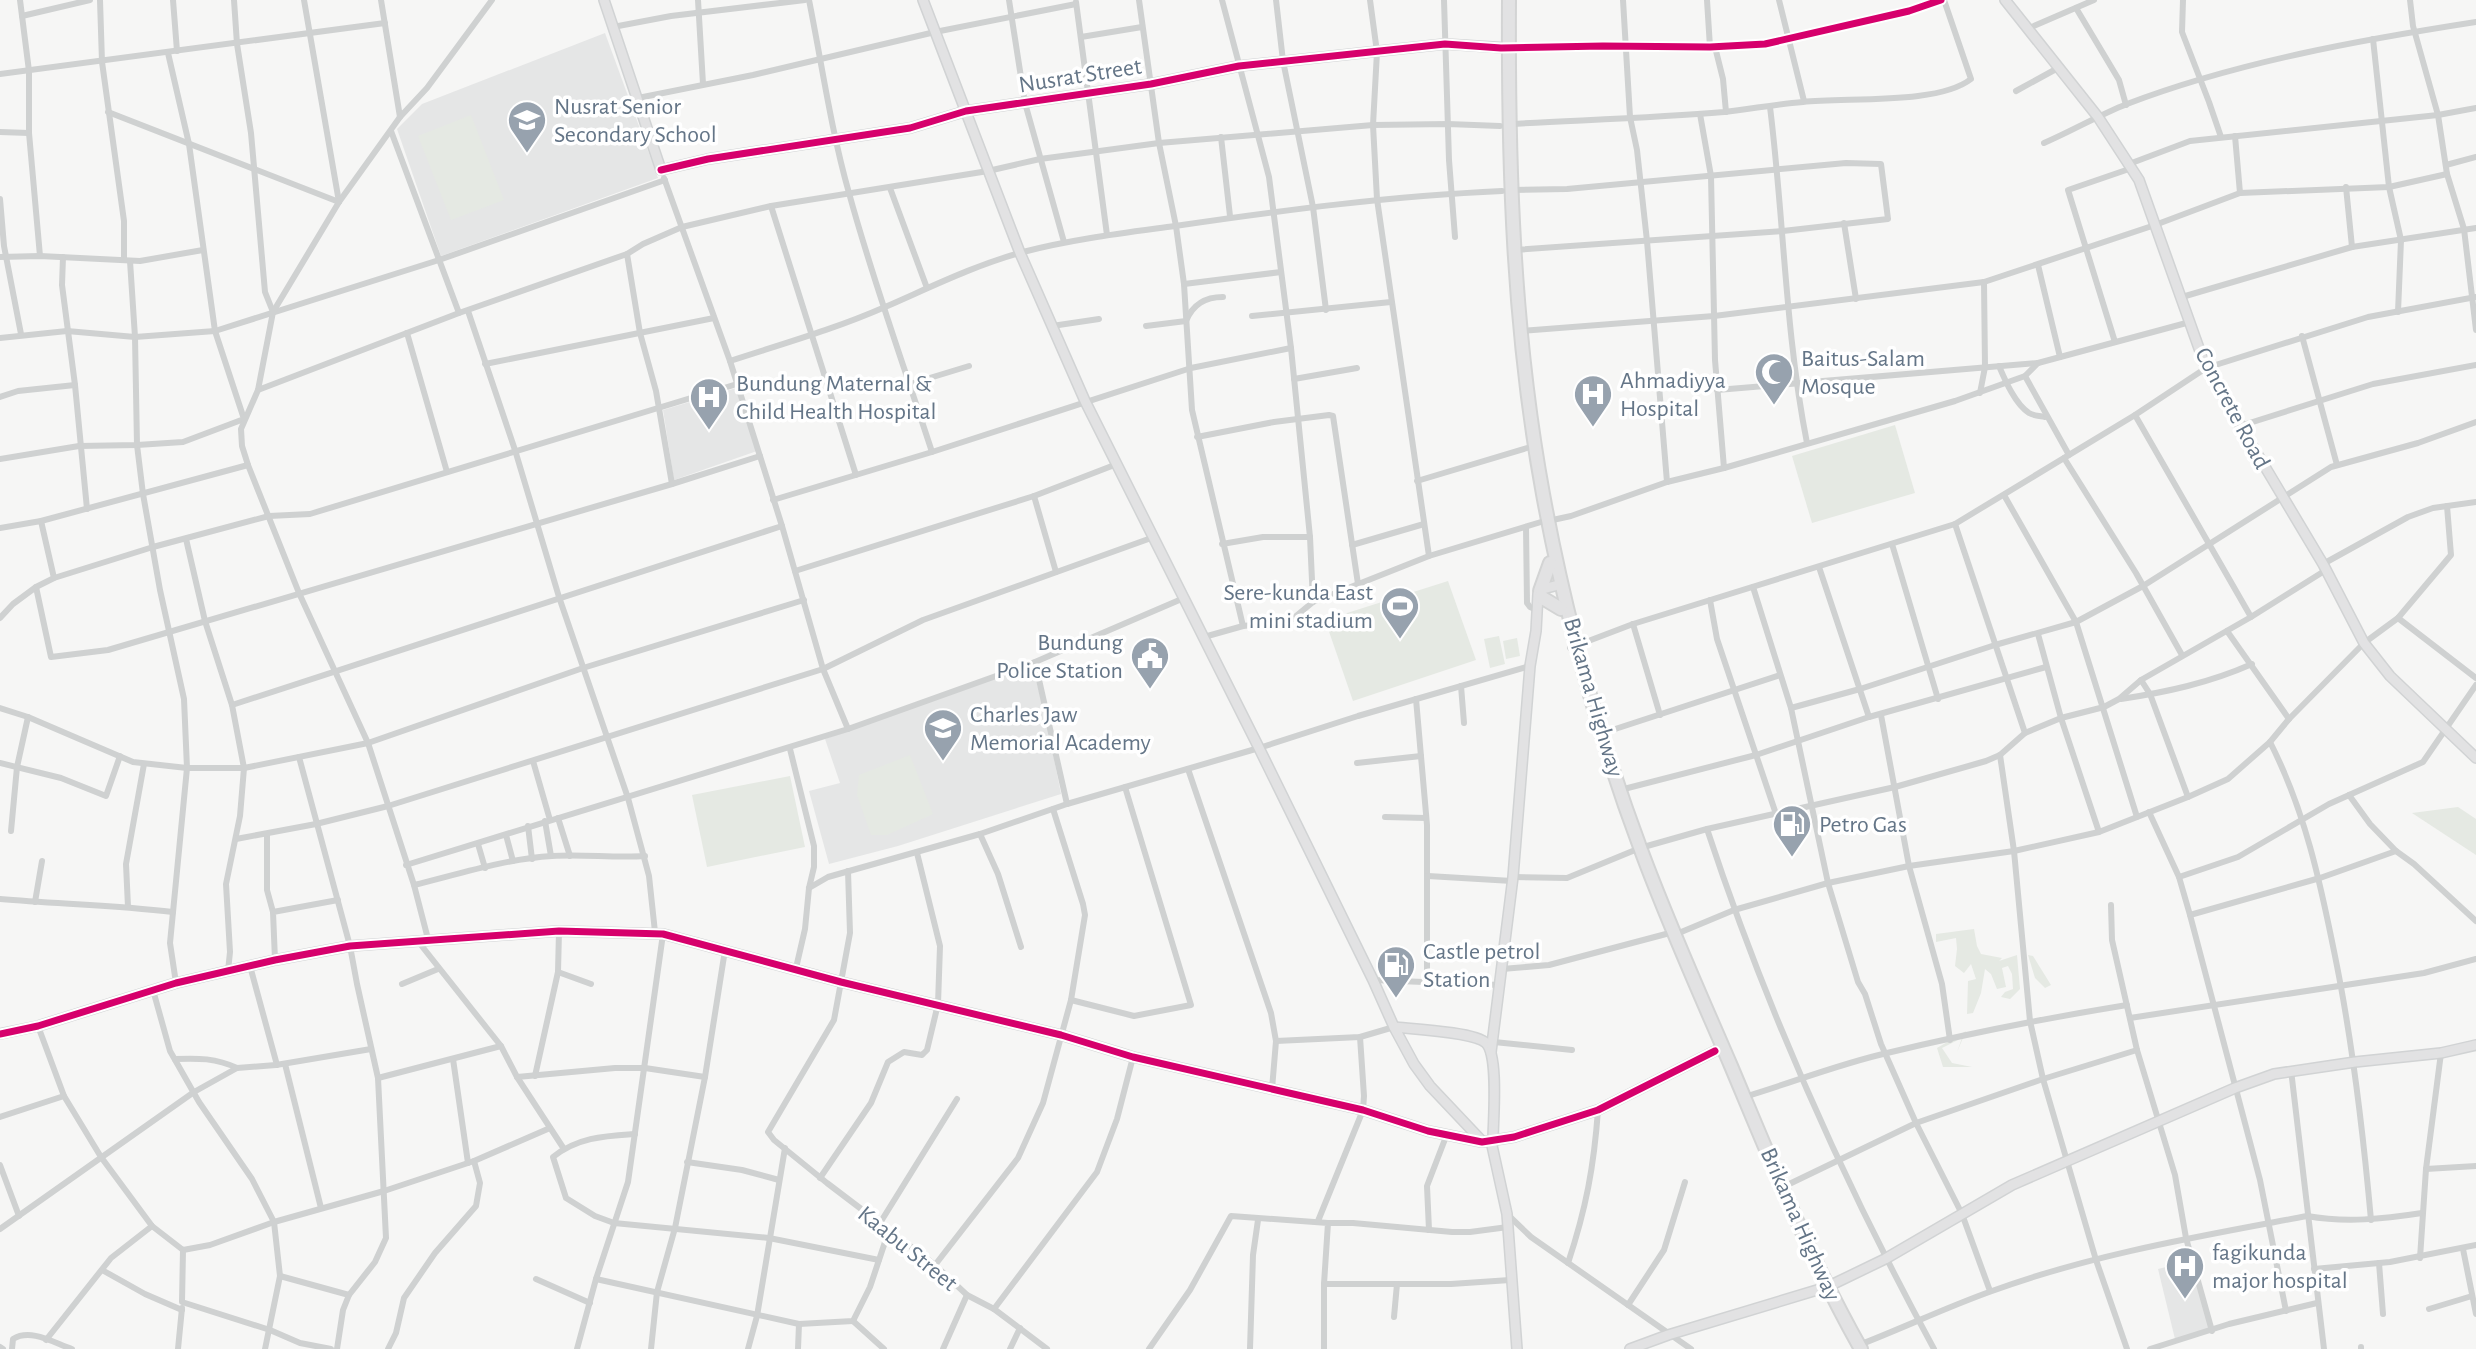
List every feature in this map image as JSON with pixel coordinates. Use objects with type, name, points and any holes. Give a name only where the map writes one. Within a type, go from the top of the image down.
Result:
[{"type":"highway","name":"Brikama Highway","points":[[1501,0],[1510,310],[1527,448],[1597,741],[1715,1051],[1824,1289],[1858,1348]]},
{"type":"highway","name":"Brikama Highway","points":[[1504,48],[1508,0]]},
{"type":"highway","name":"Brikama Highway","points":[[1506,190],[1520,331],[1550,563],[1560,588],[1561,609],[1603,733],[1637,850]]},
{"type":"highway","points":[[1550,563],[1539,599],[1561,609]]},
{"type":"highway","name":"Brikama Highway","points":[[1670,935],[1744,1097],[1824,1289]]},
{"type":"street","points":[[20,0],[29,71],[29,133],[40,256]]},
{"type":"street","points":[[22,16],[90,0]]},
{"type":"street","points":[[100,0],[102,62],[124,221],[135,337],[137,445],[143,494],[184,699],[187,768],[170,943],[176,983]]},
{"type":"street","points":[[173,0],[177,51]]},
{"type":"street","points":[[234,0],[237,44],[251,133],[265,292],[273,312]]},
{"type":"street","points":[[304,0],[339,202]]},
{"type":"street","points":[[381,0],[400,117]]},
{"type":"street","points":[[492,0],[427,88],[400,117],[339,202],[273,312],[258,390],[244,419],[241,436],[248,465],[299,593],[368,743],[414,885],[423,940],[438,969],[471,1006],[501,1046],[517,1077],[564,1149]]},
{"type":"street","points":[[604,0],[681,227],[730,361],[823,669],[848,729]]},
{"type":"street","points":[[698,0],[704,84]]},
{"type":"street","points":[[613,27],[807,0],[835,140],[849,195],[932,452]]},
{"type":"street","points":[[923,0],[1020,253],[1085,401],[1204,636],[1394,1027],[1414,1064],[1430,1086],[1489,1141]]},
{"type":"street","points":[[1009,0],[1026,103],[1064,242]]},
{"type":"street","points":[[1139,0],[1159,143],[1176,226],[1184,284],[1192,410],[1243,626]]},
{"type":"street","points":[[1222,0],[1269,177],[1291,348],[1310,537],[1312,602]]},
{"type":"street","points":[[1276,0],[1283,61],[1312,206],[1326,310]]},
{"type":"street","points":[[1370,0],[1377,52],[1373,125],[1377,199],[1429,556]]},
{"type":"street","points":[[1444,0],[1455,237]]},
{"type":"street","points":[[1623,0],[1630,117],[1647,241],[1667,482]]},
{"type":"street","points":[[1707,0],[1712,47],[1723,79],[1726,111]]},
{"type":"street","points":[[1779,0],[1804,101]]},
{"type":"street","points":[[258,390],[458,313],[627,254],[681,227],[771,206],[988,172],[1040,159],[1221,136],[1373,125],[1504,125],[1700,114],[1804,101],[1874,100],[1939,92],[1969,82],[1971,76],[1942,0],[1909,11],[1765,44],[1712,47],[1504,48]]},
{"type":"street","name":"Concrete Road","points":[[2005,0],[2098,117],[2139,180],[2206,368],[2324,567],[2364,643],[2390,677],[2476,758]]},
{"type":"street","points":[[2027,29],[2094,0]]},
{"type":"street","points":[[2183,0],[2182,33],[2221,137]]},
{"type":"street","points":[[2410,0],[2438,115],[2447,174],[2464,229],[2476,330]]},
{"type":"street","points":[[638,98],[753,75],[1076,2],[1107,235]]},
{"type":"street","points":[[2076,8],[2119,80],[2126,105]]},
{"type":"street","points":[[2044,143],[2126,105],[2200,79],[2373,39],[2476,22]]},
{"type":"street","points":[[0,74],[385,23]]},
{"type":"street","points":[[1081,37],[1142,27]]},
{"type":"street","points":[[2373,39],[2389,187],[2401,240],[2398,312]]},
{"type":"street","name":"Nusrat Street","points":[[663,175],[708,159],[910,128],[966,111],[1151,84],[1239,66],[1445,44],[1504,48]]},
{"type":"street","points":[[168,53],[188,144],[215,331],[244,419]]},
{"type":"street","points":[[2016,91],[2058,68]]},
{"type":"street","points":[[1770,107],[1778,170],[1795,383],[1807,443]]},
{"type":"street","points":[[2115,342],[2068,190],[2190,141],[2438,115],[2476,108]]},
{"type":"street","points":[[108,112],[339,202]]},
{"type":"street","points":[[1700,114],[1711,176],[1717,390],[1724,468]]},
{"type":"street","points":[[391,131],[458,313]]},
{"type":"street","points":[[0,132],[29,133]]},
{"type":"street","points":[[1221,136],[1230,216]]},
{"type":"street","points":[[2235,136],[2241,194]]},
{"type":"street","points":[[2446,165],[2476,157]]},
{"type":"street","points":[[730,361],[812,335],[1020,253],[1064,242],[1230,216],[1377,199],[1506,190],[1567,189],[1846,163],[1881,164],[1888,219],[1783,231],[1514,251]]},
{"type":"street","points":[[1520,331],[1714,316],[1984,282],[2241,194],[2389,187],[2447,174]]},
{"type":"street","points":[[0,338],[67,331],[135,337],[215,331],[439,260],[663,175]]},
{"type":"street","points":[[2346,187],[2352,247]]},
{"type":"street","points":[[890,188],[927,288]]},
{"type":"street","points":[[0,199],[3,256],[21,334]]},
{"type":"street","points":[[771,206],[856,475]]},
{"type":"street","points":[[1844,223],[1856,299]]},
{"type":"street","points":[[2182,297],[2352,247],[2476,228]]},
{"type":"street","points":[[3,256],[127,260],[163,258],[203,250]]},
{"type":"street","points":[[627,254],[640,333],[672,484]]},
{"type":"street","points":[[62,257],[62,285],[87,509]]},
{"type":"street","points":[[2038,265],[2060,357]]},
{"type":"street","points":[[1184,284],[1281,272]]},
{"type":"street","points":[[1980,393],[1984,367],[1984,282]]},
{"type":"street","points":[[1186,321],[1192,308],[1203,300],[1223,297]]},
{"type":"street","points":[[1574,646],[1633,624],[1955,524],[2067,457],[2206,368],[2368,317],[2474,297]]},
{"type":"street","points":[[1252,316],[1391,302]]},
{"type":"street","points":[[468,311],[515,450],[559,597],[628,798],[645,856],[659,933],[645,1068],[628,1182],[596,1279],[577,1349]]},
{"type":"street","points":[[485,364],[714,318]]},
{"type":"street","points":[[1052,326],[1099,319]]},
{"type":"street","points":[[1146,326],[1186,321]]},
{"type":"street","points":[[1717,390],[2038,363],[2190,322]]},
{"type":"street","points":[[407,333],[447,472]]},
{"type":"street","points":[[2302,337],[2337,465]]},
{"type":"street","points":[[773,500],[932,452],[1191,368],[1291,348]]},
{"type":"street","points":[[1204,636],[1243,626],[1290,621],[1312,602],[1429,556],[1571,516],[1667,482],[1724,468],[1980,393],[2025,376],[2038,363]]},
{"type":"street","points":[[2240,426],[2383,382],[2476,365]]},
{"type":"street","points":[[910,384],[969,366]]},
{"type":"street","points":[[1999,366],[2007,384],[2030,414],[2045,417]]},
{"type":"street","points":[[1294,379],[1357,368]]},
{"type":"street","points":[[2025,376],[2067,457],[2182,655]]},
{"type":"street","points":[[0,618],[13,604],[54,578],[153,547],[269,516],[310,514],[737,384]]},
{"type":"street","points":[[0,397],[18,391],[75,385]]},
{"type":"street","points":[[1197,437],[1298,418],[1329,415],[1334,418],[1358,584]]},
{"type":"street","points":[[2134,415],[2251,617]]},
{"type":"street","points":[[0,459],[79,446],[183,442],[244,419]]},
{"type":"street","points":[[1791,708],[2076,622],[2143,586],[2283,496],[2337,465],[2418,443],[2476,422]]},
{"type":"street","points":[[1417,481],[1527,448]]},
{"type":"street","points":[[36,587],[51,657],[108,650],[760,456]]},
{"type":"street","points":[[795,571],[1034,496],[1117,464]]},
{"type":"street","points":[[0,528],[41,521],[248,465]]},
{"type":"street","points":[[2004,495],[2076,622],[2137,817]]},
{"type":"street","points":[[1034,496],[1056,572]]},
{"type":"street","points":[[1428,876],[1567,878],[1637,850],[1707,829],[1895,787],[2000,755],[2025,733],[2062,718],[2104,708],[2141,680],[2251,617],[2324,567],[2408,517],[2447,506],[2476,502]]},
{"type":"street","points":[[1502,969],[1549,965],[1670,935],[1734,910],[1828,883],[1909,866],[2014,851],[2099,832],[2228,779],[2270,743],[2364,643],[2398,618],[2451,555],[2447,506]]},
{"type":"street","points":[[41,521],[54,578]]},
{"type":"street","points":[[1352,545],[1424,524]]},
{"type":"street","points":[[1955,524],[2025,733]]},
{"type":"street","points":[[232,705],[782,526]]},
{"type":"street","points":[[1526,527],[1527,603],[1530,607],[1560,588]]},
{"type":"street","points":[[236,838],[316,824],[388,806],[823,669],[923,620],[1154,537]]},
{"type":"street","points":[[1222,544],[1263,537],[1310,537]]},
{"type":"street","points":[[186,539],[205,621],[232,705],[244,768],[240,816],[226,884],[230,952],[228,971]]},
{"type":"street","points":[[1892,544],[1938,699]]},
{"type":"street","points":[[1819,567],[1869,717]]},
{"type":"street","points":[[1753,587],[1791,708],[1828,883],[1858,982],[1916,1123],[1962,1214],[1990,1291]]},
{"type":"street","points":[[406,865],[848,729],[1035,662],[1184,598]]},
{"type":"street","points":[[1517,1349],[1507,1214],[1489,1141],[1492,1047],[1512,879],[1530,666],[1539,599]]},
{"type":"street","points":[[0,708],[144,764],[187,768],[244,768],[368,743],[583,668],[803,600]]},
{"type":"street","points":[[1710,600],[1717,639],[1776,814]]},
{"type":"street","points":[[2398,618],[2476,678]]},
{"type":"street","points":[[1633,624],[1660,715]]},
{"type":"street","points":[[2227,631],[2290,719]]},
{"type":"street","points":[[2038,634],[2099,832]]},
{"type":"street","points":[[1035,662],[1067,804]]},
{"type":"street","points":[[2119,699],[2196,685],[2224,677],[2252,664]]},
{"type":"street","points":[[809,888],[828,877],[917,853],[1053,808],[1530,666]]},
{"type":"street","points":[[1620,790],[1756,755],[1869,717],[2046,667]]},
{"type":"street","points":[[1603,733],[1735,692],[1780,675]]},
{"type":"street","points":[[2141,680],[2150,694],[2188,797]]},
{"type":"street","points":[[2179,877],[2238,857],[2349,796],[2423,762],[2476,685]]},
{"type":"street","points":[[1461,686],[1464,723]]},
{"type":"street","points":[[1416,699],[1426,818],[1427,981]]},
{"type":"street","points":[[1881,715],[1909,866],[1942,984],[1950,1040]]},
{"type":"street","points":[[11,831],[17,767],[28,717]]},
{"type":"street","points":[[2270,743],[2288,777],[2320,878],[2355,1062],[2371,1220]]},
{"type":"street","points":[[790,748],[814,846],[814,867],[805,929],[796,968]]},
{"type":"street","points":[[2000,755],[2014,851],[2030,1021],[2043,1079],[2067,1161],[2096,1259],[2127,1349]]},
{"type":"street","points":[[0,763],[61,778],[106,796],[120,756]]},
{"type":"street","points":[[1357,763],[1421,756]]},
{"type":"street","points":[[299,757],[351,946],[378,1077],[386,1238],[375,1262],[349,1295],[343,1310],[337,1349]]},
{"type":"street","points":[[533,761],[547,821],[551,856]]},
{"type":"street","points":[[128,906],[126,864],[144,764]]},
{"type":"street","points":[[1188,769],[1271,1013],[1276,1041],[1272,1088]]},
{"type":"street","points":[[1071,1000],[1134,1016],[1191,1005],[1125,787]]},
{"type":"street","points":[[2349,796],[2370,824],[2396,850],[2476,921]]},
{"type":"street","points":[[935,1265],[1018,1158],[1043,1103],[1071,1000],[1084,915],[1083,904],[1053,808]]},
{"type":"street","points":[[2149,812],[2179,877],[2190,915],[2260,1180],[2286,1311]]},
{"type":"street","points":[[1385,817],[1426,818]]},
{"type":"street","points":[[558,818],[570,856]]},
{"type":"street","points":[[528,827],[532,859]]},
{"type":"street","points":[[1707,829],[1734,910],[1804,1079],[1885,1259],[1934,1349]]},
{"type":"street","points":[[267,834],[267,890],[272,912],[275,960]]},
{"type":"street","points":[[980,834],[998,874],[1021,947]]},
{"type":"street","points":[[506,835],[513,861]]},
{"type":"street","points":[[478,845],[485,868]]},
{"type":"street","points":[[2190,915],[2320,878],[2396,850]]},
{"type":"street","points":[[820,1178],[871,1103],[888,1062],[904,1052],[922,1055],[928,1049],[938,1004],[940,946],[917,853]]},
{"type":"street","points":[[414,885],[513,861],[551,856],[645,856]]},
{"type":"street","points":[[35,902],[42,861]]},
{"type":"street","points":[[841,982],[850,933],[848,871]]},
{"type":"street","points":[[0,899],[128,906],[173,912]]},
{"type":"street","points":[[272,912],[338,900]]},
{"type":"street","points":[[2111,905],[2112,940],[2137,1050],[2182,1203],[2186,1238],[2212,1331]]},
{"type":"street","points":[[535,1076],[558,972],[559,931]]},
{"type":"street","points":[[0,1034],[38,1026],[176,983],[275,960],[351,946],[559,931],[659,933],[841,982],[1061,1035],[1133,1057],[1363,1110],[1428,1131],[1489,1141],[1514,1137],[1598,1110],[1715,1051]]},
{"type":"street","points":[[651,1349],[657,1293],[675,1228],[705,1077],[725,950]]},
{"type":"street","points":[[2130,1017],[2424,973],[2476,959]]},
{"type":"street","points":[[250,966],[281,1064],[321,1208]]},
{"type":"street","points":[[402,984],[438,969]]},
{"type":"street","points":[[558,972],[591,984]]},
{"type":"street","points":[[1373,980],[1500,985]]},
{"type":"street","name":"Kaabu Street","points":[[841,982],[834,1020],[768,1132],[820,1178],[935,1265],[967,1295],[994,1309],[1048,1349]]},
{"type":"street","points":[[153,990],[170,1051],[252,1179],[274,1222],[280,1276],[265,1349]]},
{"type":"street","points":[[1744,1097],[1885,1053],[2030,1021],[2127,1005]]},
{"type":"street","points":[[38,1026],[64,1097],[102,1157],[152,1226],[183,1250],[210,1245],[274,1222],[384,1191],[471,1162],[550,1128]]},
{"type":"street","points":[[1276,1041],[1360,1037],[1394,1027],[1478,1038],[1492,1047],[1572,1050]]},
{"type":"street","points":[[1318,1221],[1363,1110],[1360,1037]]},
{"type":"street","points":[[1630,1349],[1824,1289],[1885,1259],[2012,1185],[2235,1088],[2291,1070],[2441,1053],[2476,1045]]},
{"type":"street","points":[[378,1077],[501,1046]]},
{"type":"street","points":[[0,1229],[194,1092],[237,1068],[281,1064],[371,1049]]},
{"type":"street","points":[[1783,1187],[1916,1123],[2137,1050]]},
{"type":"street","points":[[2420,1258],[2426,1169],[2441,1053]]},
{"type":"street","points":[[994,1309],[1097,1172],[1116,1119],[1133,1057]]},
{"type":"street","points":[[175,1059],[203,1058],[223,1061],[237,1068]]},
{"type":"street","points":[[388,1349],[396,1333],[404,1298],[435,1253],[476,1206],[480,1183],[471,1162],[453,1059]]},
{"type":"street","points":[[517,1077],[615,1068],[645,1068],[705,1077]]},
{"type":"street","points":[[2291,1070],[2324,1349]]},
{"type":"street","points":[[0,1116],[64,1097]]},
{"type":"street","points":[[880,1223],[957,1099]]},
{"type":"street","points":[[1568,1263],[1592,1179],[1598,1110]]},
{"type":"street","points":[[635,1134],[598,1136],[578,1141],[553,1157],[566,1198],[595,1216],[614,1223],[769,1238],[879,1260]]},
{"type":"street","points":[[1429,1230],[1427,1186],[1447,1134]]},
{"type":"street","points":[[748,1349],[757,1316],[785,1148]]},
{"type":"street","points":[[687,1162],[742,1170],[779,1180]]},
{"type":"street","points":[[0,1165],[19,1216]]},
{"type":"street","points":[[2426,1169],[2476,1166]]},
{"type":"street","points":[[1628,1305],[1664,1250],[1685,1182]]},
{"type":"street","points":[[1858,1348],[1990,1291],[2096,1259],[2186,1238],[2307,1216],[2371,1220],[2422,1213]]},
{"type":"street","points":[[1507,1214],[1531,1237],[1691,1349]]},
{"type":"street","points":[[1149,1349],[1190,1290],[1231,1216],[1258,1220],[1318,1221],[1470,1232],[1508,1227]]},
{"type":"street","points":[[1250,1349],[1253,1255],[1258,1220]]},
{"type":"street","points":[[1324,1349],[1328,1223]]},
{"type":"street","points":[[46,1340],[111,1258],[152,1226]]},
{"type":"street","points":[[853,1321],[870,1287],[889,1230]]},
{"type":"street","points":[[2314,1269],[2420,1258],[2476,1245]]},
{"type":"street","points":[[2463,1249],[2476,1314]]},
{"type":"street","points":[[178,1349],[183,1250]]},
{"type":"street","points":[[2379,1264],[2383,1314]]},
{"type":"street","points":[[102,1270],[145,1294],[271,1330],[300,1343],[331,1349]]},
{"type":"street","points":[[280,1276],[349,1295]]},
{"type":"street","points":[[536,1279],[590,1303]]},
{"type":"street","points":[[596,1279],[799,1324],[853,1321],[884,1349]]},
{"type":"street","points":[[1324,1284],[1451,1284],[1510,1280]]},
{"type":"street","points":[[1394,1317],[1397,1284]]},
{"type":"street","points":[[943,1349],[967,1295]]},
{"type":"street","points":[[2429,1309],[2472,1296]]},
{"type":"street","points":[[2150,1349],[2229,1324],[2317,1303]]},
{"type":"street","points":[[798,1349],[799,1324]]},
{"type":"street","points":[[1010,1349],[1020,1328]]},
{"type":"street","points":[[12,1349],[13,1339],[30,1334],[72,1349]]},
{"type":"street","points":[[1671,1336],[1673,1349]]},
{"type":"shaded area","name":"Nusrat Senior Secondary School","points":[[605,33],[658,178],[441,256],[397,129],[422,104]]},
{"type":"shaded area","points":[[471,115],[504,200],[451,220],[418,136]]},
{"type":"shaded area","name":"Bundung Maternal & Child Health Hospital","points":[[736,388],[757,451],[674,480],[663,410]]},
{"type":"shaded area","points":[[1895,425],[1915,493],[1812,523],[1792,456]]},
{"type":"shaded area","name":"Sere-kunda East mini stadium","points":[[1448,581],[1476,660],[1353,701],[1325,620]]},
{"type":"shaded area","points":[[1499,636],[1505,664],[1490,668],[1484,639]]},
{"type":"shaded area","points":[[1517,638],[1520,656],[1506,659],[1503,641]]},
{"type":"shaded area","name":"Charles Jaw Memorial Academy","points":[[1032,664],[1061,794],[898,846],[829,864],[809,791],[840,783],[825,739]]},
{"type":"shaded area","points":[[910,755],[933,814],[887,835],[871,835],[857,795],[859,775]]},
{"type":"shaded area","points":[[790,776],[805,847],[707,867],[692,795]]},
{"type":"shaded area","points":[[2458,807],[2476,819],[2476,855],[2412,813]]},
{"type":"shaded area","points":[[1974,929],[1981,954],[2002,958],[1999,961],[2017,955],[2020,989],[2010,999],[2001,997],[2013,989],[2012,974],[2008,966],[2002,968],[2006,987],[1997,989],[1991,974],[1985,969],[1981,993],[1973,1013],[1967,1014],[1968,981],[1976,979],[1971,964],[1964,973],[1955,966],[1956,938],[1936,942],[1936,934]]},
{"type":"shaded area","points":[[2028,955],[2033,956],[2051,985],[2045,988],[2035,978]]},
{"type":"shaded area","points":[[1966,1031],[1957,1052],[1962,1038],[1942,1048],[1952,1063],[1972,1067],[1943,1067],[1937,1048]]},
{"type":"shaded area","name":"fagikunda major hospital","points":[[2194,1260],[2211,1331],[2175,1339],[2158,1269]]},
{"type":"cycle path","points":[[661,170],[708,159],[910,128],[966,111],[1151,84],[1239,66],[1445,44],[1501,48],[1710,47],[1765,44],[1909,11],[1941,0]]},
{"type":"cycle path","points":[[0,1034],[38,1026],[176,983],[350,946],[559,931],[663,934],[841,982],[1061,1035],[1133,1057],[1363,1110],[1428,1131],[1482,1142],[1514,1137],[1598,1110],[1715,1051]]},
{"type":"place","name":"Nusrat Senior Secondary School","points":[[527,154]]},
{"type":"place","name":"Baitus-Salam Mosque","points":[[1774,406]]},
{"type":"place","name":"Ahmadiyya Hospital","points":[[1593,428]]},
{"type":"place","name":"Bundung Maternal & Child Health Hospital","points":[[709,431]]},
{"type":"place","name":"Sere-kunda East mini stadium","points":[[1400,640]]},
{"type":"place","name":"Bundung Police Station","points":[[1150,690]]},
{"type":"place","name":"Charles Jaw Memorial Academy","points":[[943,762]]},
{"type":"place","name":"Petro Gas","points":[[1792,858]]},
{"type":"place","name":"Castle petrol Station","points":[[1396,999]]},
{"type":"place","name":"fagikunda major hospital","points":[[2185,1300]]}]
